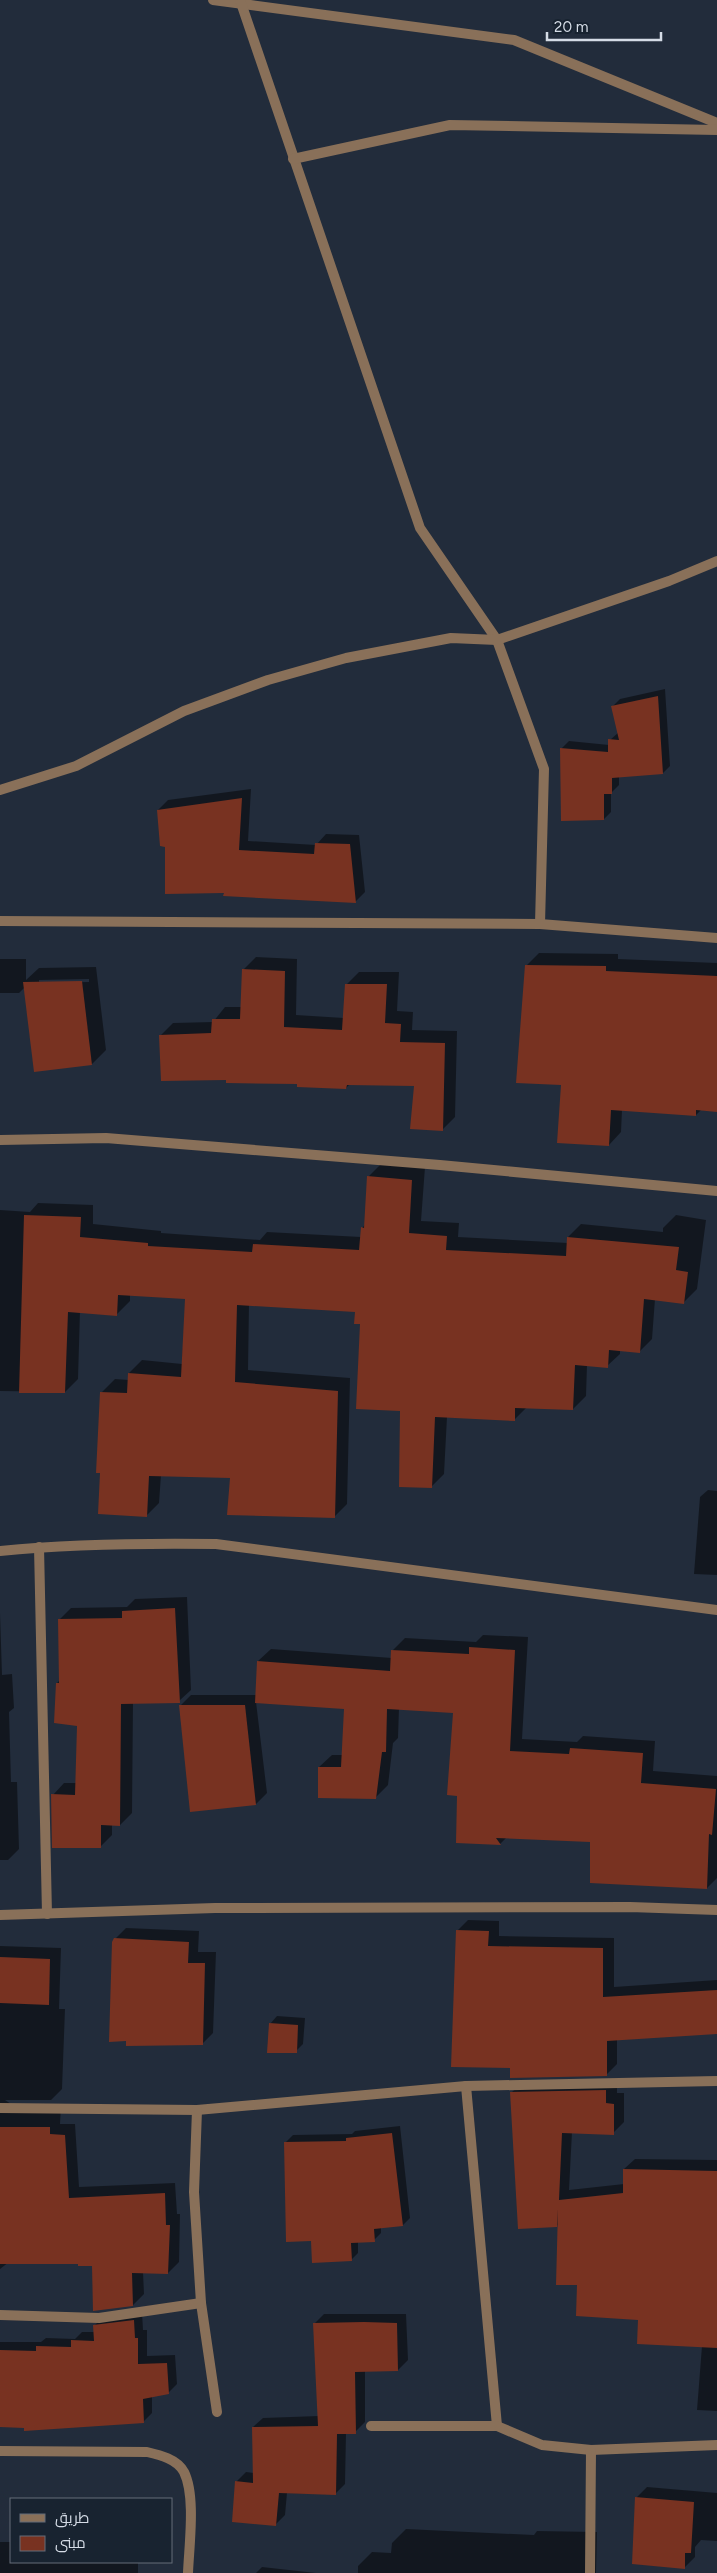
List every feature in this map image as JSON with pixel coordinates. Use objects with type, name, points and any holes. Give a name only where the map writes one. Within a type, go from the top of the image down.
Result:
[{"type":"street","points":[[213,0],[241,1],[514,40],[717,123]]},
{"type":"street","points":[[241,1],[293,159],[420,528],[497,640],[544,769],[540,924]]},
{"type":"street","points":[[293,159],[450,125],[717,130]]},
{"type":"street","points":[[0,790],[76,766],[184,711],[268,680],[346,658],[451,638],[497,640],[669,581],[717,561]]},
{"type":"street","points":[[0,921],[540,924],[717,938]]},
{"type":"street","points":[[0,1140],[106,1138],[440,1165],[717,1191]]},
{"type":"street","points":[[0,1551],[39,1547],[150,1543],[216,1544],[717,1610]]},
{"type":"street","points":[[39,1547],[47,1914]]},
{"type":"street","points":[[0,1915],[225,1908],[630,1907],[717,1910]]},
{"type":"street","points":[[0,2108],[197,2110],[466,2086],[717,2081]]},
{"type":"street","points":[[466,2086],[497,2426]]},
{"type":"street","points":[[197,2110],[194,2192],[201,2302],[217,2412]]},
{"type":"street","points":[[0,2315],[99,2318],[201,2302]]},
{"type":"street","points":[[371,2426],[497,2426],[542,2444],[591,2450],[717,2445]]},
{"type":"street","points":[[590,2573],[591,2450]]},
{"type":"street","points":[[0,2451],[147,2452],[167,2456],[184,2471],[190,2495],[188,2573]]},
{"type":"building","points":[[658,696],[663,774],[612,778],[612,794],[604,794],[604,820],[561,821],[560,748],[608,752],[608,739],[619,740],[611,706]]},
{"type":"building","points":[[242,798],[239,850],[314,854],[315,843],[350,844],[356,903],[223,896],[224,893],[165,894],[165,847],[160,846],[157,810]]},
{"type":"building","points":[[525,965],[606,966],[606,971],[717,976],[717,1112],[696,1110],[696,1116],[611,1110],[609,1146],[557,1143],[561,1085],[516,1083]]},
{"type":"building","points":[[242,969],[285,971],[284,1027],[342,1030],[345,984],[387,984],[385,1023],[401,1024],[400,1042],[445,1043],[443,1131],[410,1129],[414,1086],[347,1085],[346,1089],[297,1087],[297,1084],[226,1083],[226,1080],[161,1081],[159,1035],[211,1033],[212,1019],[240,1019]]},
{"type":"building","points":[[82,981],[92,1065],[34,1072],[23,982]]},
{"type":"building","points":[[367,1176],[412,1180],[409,1233],[447,1236],[446,1250],[566,1256],[567,1237],[679,1247],[676,1270],[688,1272],[684,1304],[644,1299],[640,1353],[609,1350],[608,1368],[575,1365],[573,1410],[515,1408],[515,1421],[435,1417],[432,1488],[399,1487],[400,1411],[356,1409],[360,1324],[354,1324],[355,1312],[237,1305],[235,1382],[338,1391],[335,1518],[227,1515],[230,1478],[149,1476],[147,1517],[98,1514],[100,1473],[96,1473],[100,1392],[127,1393],[128,1373],[181,1377],[185,1299],[118,1295],[117,1316],[68,1312],[65,1393],[19,1393],[24,1215],[81,1217],[80,1237],[148,1243],[148,1246],[252,1252],[253,1244],[359,1250],[361,1227],[364,1228]]},
{"type":"building","points":[[175,1608],[180,1703],[121,1704],[120,1826],[101,1825],[101,1848],[52,1848],[51,1794],[75,1795],[77,1726],[54,1723],[56,1683],[59,1683],[58,1619],[122,1618],[122,1611]]},
{"type":"building","points":[[469,1647],[515,1650],[510,1751],[569,1754],[570,1748],[643,1753],[641,1783],[716,1789],[712,1835],[709,1834],[707,1889],[590,1883],[590,1842],[496,1838],[501,1845],[456,1843],[457,1796],[447,1795],[453,1713],[387,1709],[386,1752],[382,1752],[376,1799],[318,1798],[318,1767],[341,1767],[344,1709],[255,1703],[257,1661],[390,1671],[391,1650],[469,1654]]},
{"type":"building","points":[[179,1705],[245,1705],[256,1805],[190,1812]]},
{"type":"building","points":[[456,1930],[489,1931],[488,1946],[603,1948],[603,1997],[717,1990],[717,2034],[607,2041],[607,2076],[510,2078],[510,2068],[451,2067]]},
{"type":"building","points":[[114,1938],[189,1942],[188,1963],[205,1963],[203,2045],[126,2046],[126,2041],[109,2042],[112,1942]]},
{"type":"building","points":[[0,1957],[50,1959],[49,2005],[0,2003]]},
{"type":"building","points":[[269,2023],[298,2025],[297,2053],[267,2053]]},
{"type":"building","points":[[606,2090],[606,2103],[614,2104],[614,2135],[562,2133],[559,2200],[623,2193],[623,2169],[717,2171],[717,2348],[637,2344],[638,2320],[576,2316],[577,2285],[556,2285],[558,2209],[557,2227],[518,2229],[510,2092]]},
{"type":"building","points":[[0,2127],[50,2127],[50,2134],[65,2135],[69,2198],[165,2193],[166,2225],[170,2225],[168,2274],[132,2273],[133,2306],[93,2311],[92,2266],[78,2266],[78,2264],[0,2264]]},
{"type":"building","points":[[392,2133],[403,2226],[374,2229],[375,2242],[351,2243],[352,2261],[312,2263],[311,2241],[286,2242],[284,2142],[346,2141],[346,2138]]},
{"type":"building","points":[[134,2320],[135,2338],[138,2338],[138,2364],[167,2363],[169,2394],[143,2399],[144,2423],[24,2431],[24,2428],[0,2427],[0,2350],[36,2351],[36,2346],[71,2347],[71,2340],[94,2341],[93,2325]]},
{"type":"building","points":[[313,2323],[397,2323],[398,2371],[355,2372],[356,2434],[337,2434],[336,2495],[279,2493],[276,2526],[232,2522],[235,2481],[253,2483],[252,2427],[318,2426]]},
{"type":"building","points":[[635,2497],[694,2502],[691,2553],[685,2553],[685,2569],[632,2564]]}]
